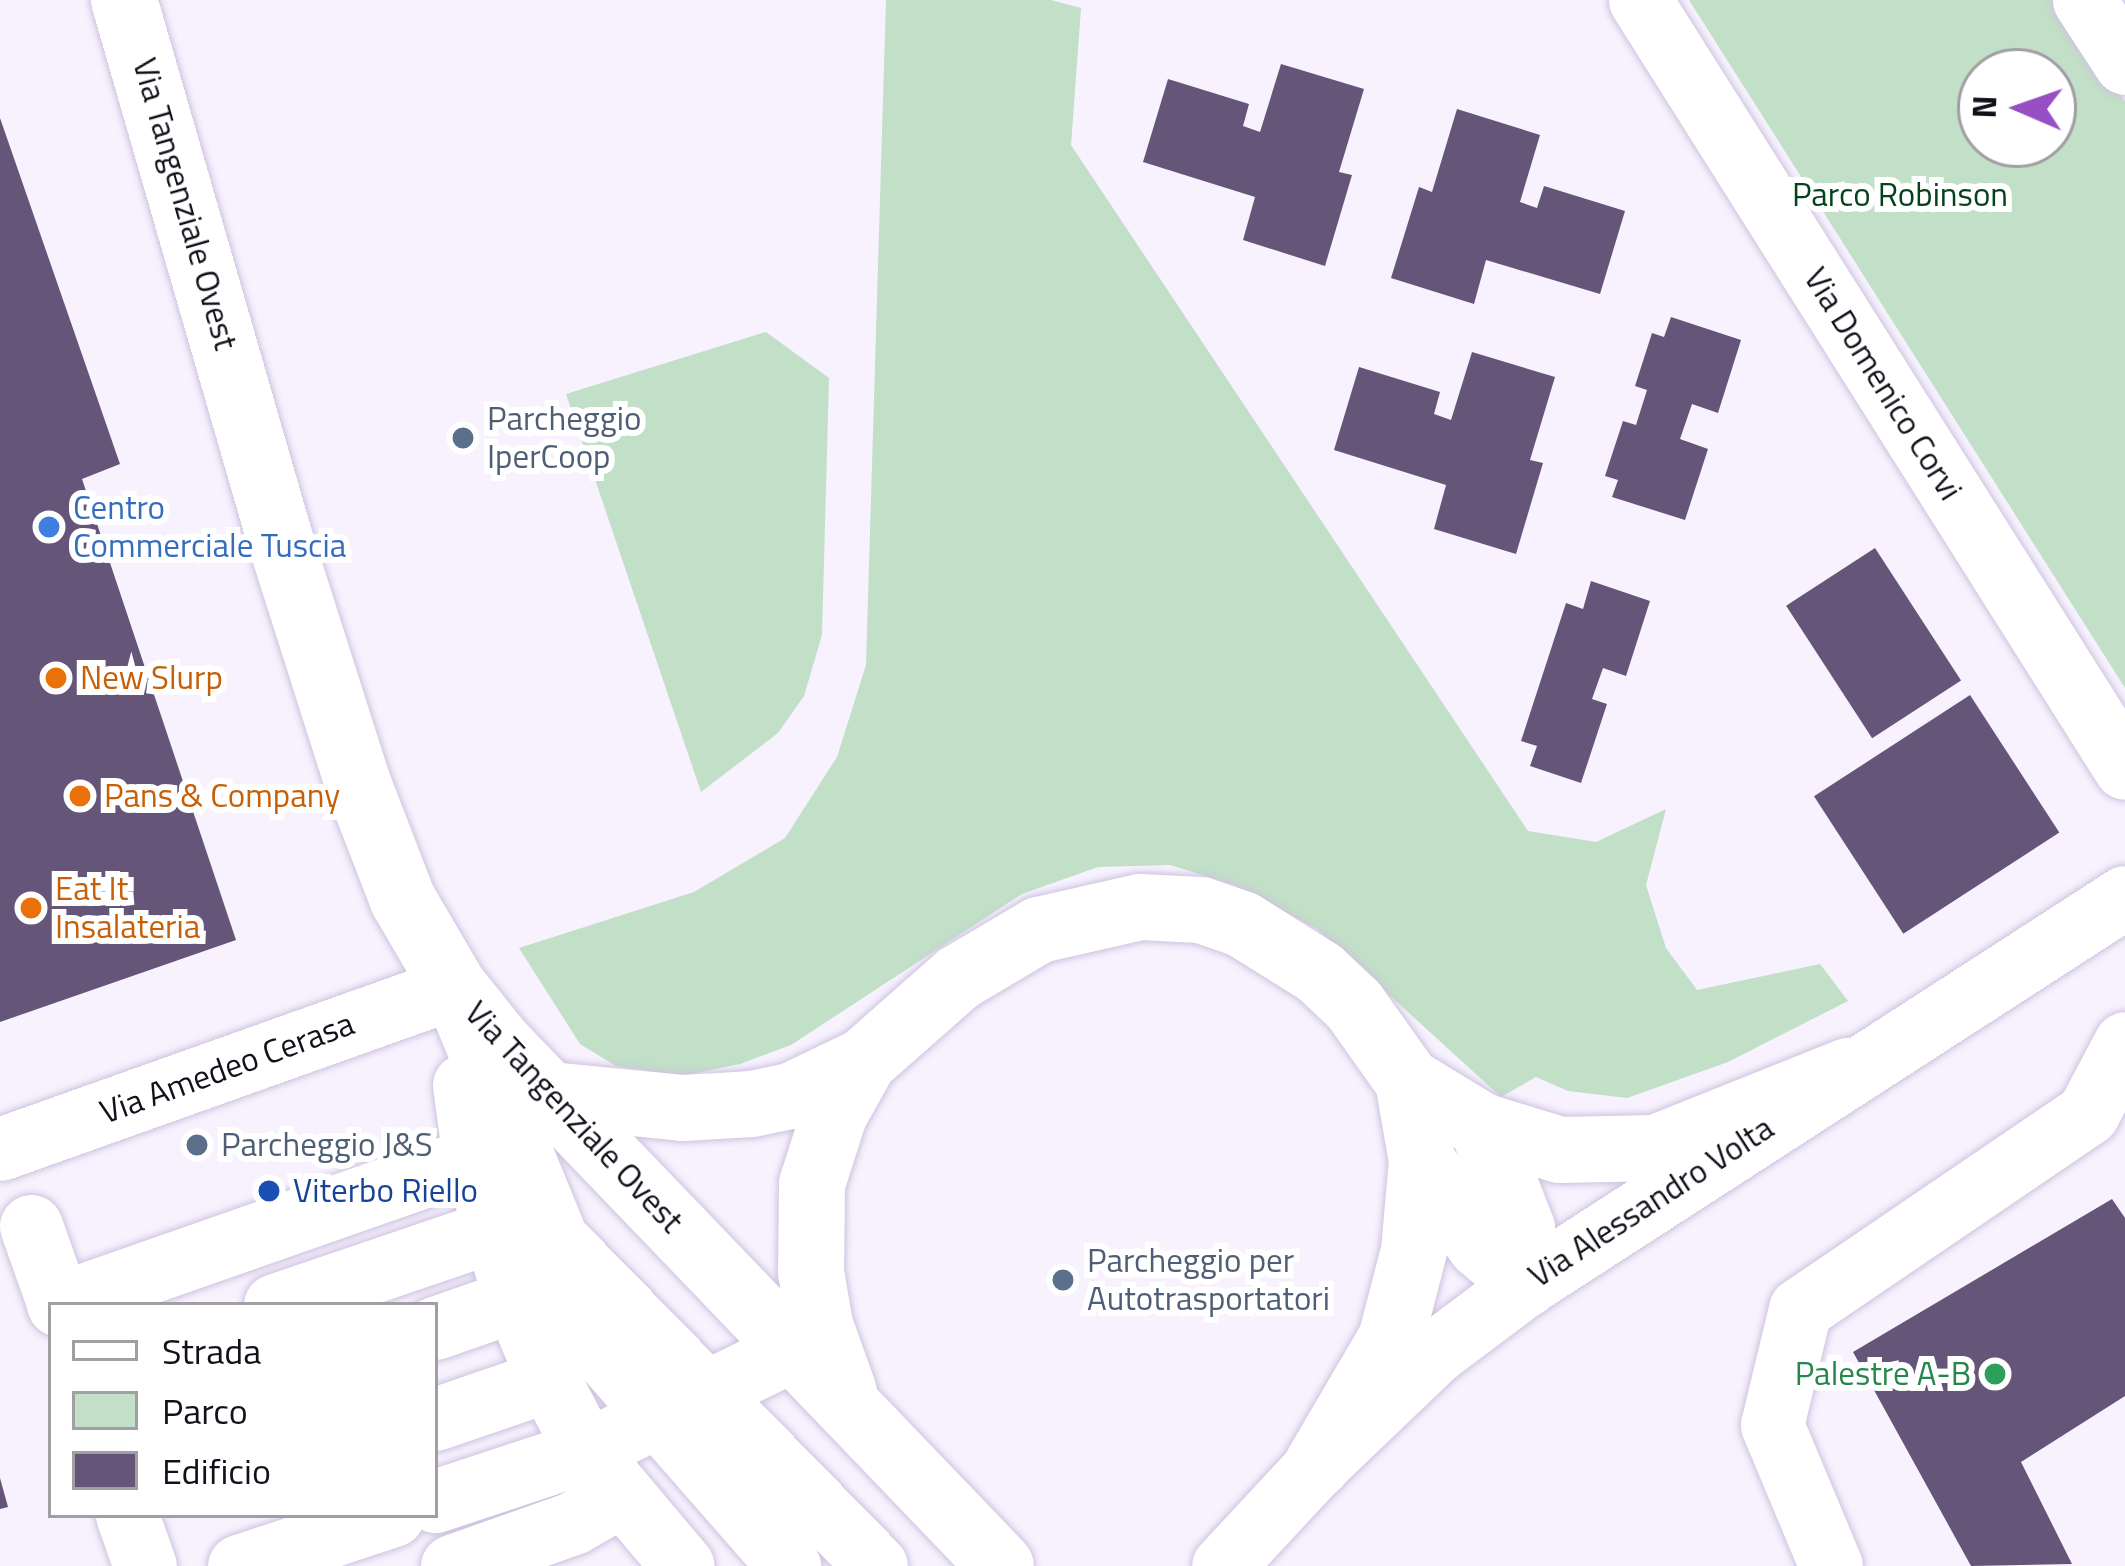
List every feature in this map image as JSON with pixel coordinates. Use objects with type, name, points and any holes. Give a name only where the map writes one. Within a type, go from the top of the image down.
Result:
[{"type":"main road","name":"Via Tangenziale Ovest","points":[[124,17],[280,539],[357,781],[403,899],[454,987],[551,1095],[1001,1566]]},
{"type":"main road","points":[[551,1095],[640,1106],[752,1104],[791,1096],[864,1061],[958,978],[1039,930],[1139,907],[1201,910],[1242,924],[1280,946],[1354,1005],[1408,1081],[1482,1126],[1560,1150],[1657,1148],[1849,1071]]},
{"type":"main road","points":[[849,1406],[820,1325],[809,1222],[821,1149],[864,1061]]},
{"type":"main road","points":[[1317,1465],[1391,1339],[1414,1251],[1422,1161],[1408,1081]]},
{"type":"main road","points":[[1482,1126],[1522,1228],[1526,1284]]},
{"type":"main road","points":[[1422,1161],[1480,1245],[1526,1284]]},
{"type":"street","name":"Via Domenico Corvi","points":[[1640,0],[2125,768]]},
{"type":"street","points":[[2084,0],[2125,63]]},
{"type":"street","name":"Via Alessandro Volta","points":[[1223,1566],[1317,1465],[1434,1353],[1526,1284],[1849,1071],[2125,897]]},
{"type":"street","points":[[454,987],[475,1158],[515,1300],[549,1380],[603,1474],[683,1566]]},
{"type":"street","points":[[454,987],[556,1240],[684,1406],[789,1566]]},
{"type":"street","name":"Via Amedeo Cerasa","points":[[0,1150],[454,987]]},
{"type":"street","points":[[1831,1566],[1772,1425],[1800,1309],[2088,1112],[2125,1043]]},
{"type":"street","points":[[65,1302],[475,1158]]},
{"type":"street","points":[[31,1226],[58,1302]]},
{"type":"street","points":[[495,1230],[684,1406],[876,1566]]},
{"type":"street","points":[[284,1302],[495,1230]]},
{"type":"street","points":[[438,1327],[515,1300]]},
{"type":"street","points":[[452,1566],[573,1523],[603,1474],[684,1406],[792,1350]]},
{"type":"street","points":[[438,1418],[549,1380]]},
{"type":"street","points":[[438,1501],[603,1474]]},
{"type":"street","points":[[239,1566],[384,1518]]},
{"type":"green space","points":[[886,0],[1051,0],[1081,8],[1071,145],[1528,831],[1596,842],[1666,809],[1646,885],[1666,948],[1697,990],[1820,964],[1848,1001],[1728,1062],[1627,1098],[1568,1091],[1536,1077],[1501,1097],[1317,929],[1234,885],[1170,865],[1098,867],[1022,894],[791,1045],[740,1064],[682,1076],[616,1066],[580,1044],[519,948],[694,892],[785,838],[837,757],[866,665]]},
{"type":"green space","name":"Parco Robinson","points":[[1689,0],[2058,0],[2125,101],[2125,688]]},
{"type":"green space","points":[[766,332],[829,378],[822,635],[804,696],[778,733],[701,792],[566,394]]},
{"type":"building","points":[[1281,64],[1364,89],[1339,172],[1352,175],[1325,266],[1243,240],[1255,197],[1143,162],[1168,79],[1249,104],[1243,126],[1260,132]]},
{"type":"building","points":[[1457,109],[1540,135],[1520,202],[1537,208],[1544,186],[1625,211],[1600,294],[1486,260],[1474,304],[1391,278],[1419,187],[1432,192]]},
{"type":"building","name":"Centro Commerciale Tuscia","points":[[0,118],[120,464],[82,479],[236,940],[0,1022]]},
{"type":"building","points":[[1671,317],[1741,340],[1718,413],[1692,404],[1680,439],[1708,449],[1685,520],[1612,497],[1618,480],[1605,476],[1623,421],[1636,425],[1647,390],[1635,386],[1652,333],[1664,337]]},
{"type":"building","points":[[1472,352],[1555,377],[1530,460],[1543,463],[1516,554],[1434,529],[1446,485],[1334,450],[1359,367],[1440,392],[1434,414],[1451,420]]},
{"type":"building","points":[[1875,548],[1961,681],[1872,738],[1786,606]]},
{"type":"building","points":[[1591,581],[1650,601],[1626,676],[1603,668],[1592,699],[1607,704],[1581,783],[1530,766],[1537,746],[1521,741],[1566,603],[1583,609]]},
{"type":"building","points":[[1970,695],[2059,833],[1903,934],[1814,796]]},
{"type":"building","name":"Palestre A-B","points":[[2112,1199],[2125,1218],[2125,1396],[2021,1462],[2072,1564],[1971,1566],[1853,1352]]},
{"type":"building","points":[[0,1478],[8,1507],[0,1509]]},
{"type":"place","name":"Parcheggio IperCoop","points":[[463,438]]},
{"type":"place","name":"Centro Commerciale Tuscia","points":[[49,527]]},
{"type":"place","name":"New Slurp","points":[[56,678]]},
{"type":"place","name":"Pans & Company","points":[[80,796]]},
{"type":"place","name":"Eat It Insalateria","points":[[31,908]]},
{"type":"place","name":"Parcheggio J&S","points":[[197,1145]]},
{"type":"place","name":"Viterbo Riello","points":[[269,1191]]},
{"type":"place","name":"Parcheggio per Autotrasportatori","points":[[1063,1280]]},
{"type":"place","name":"Palestre A-B","points":[[1995,1374]]}]
